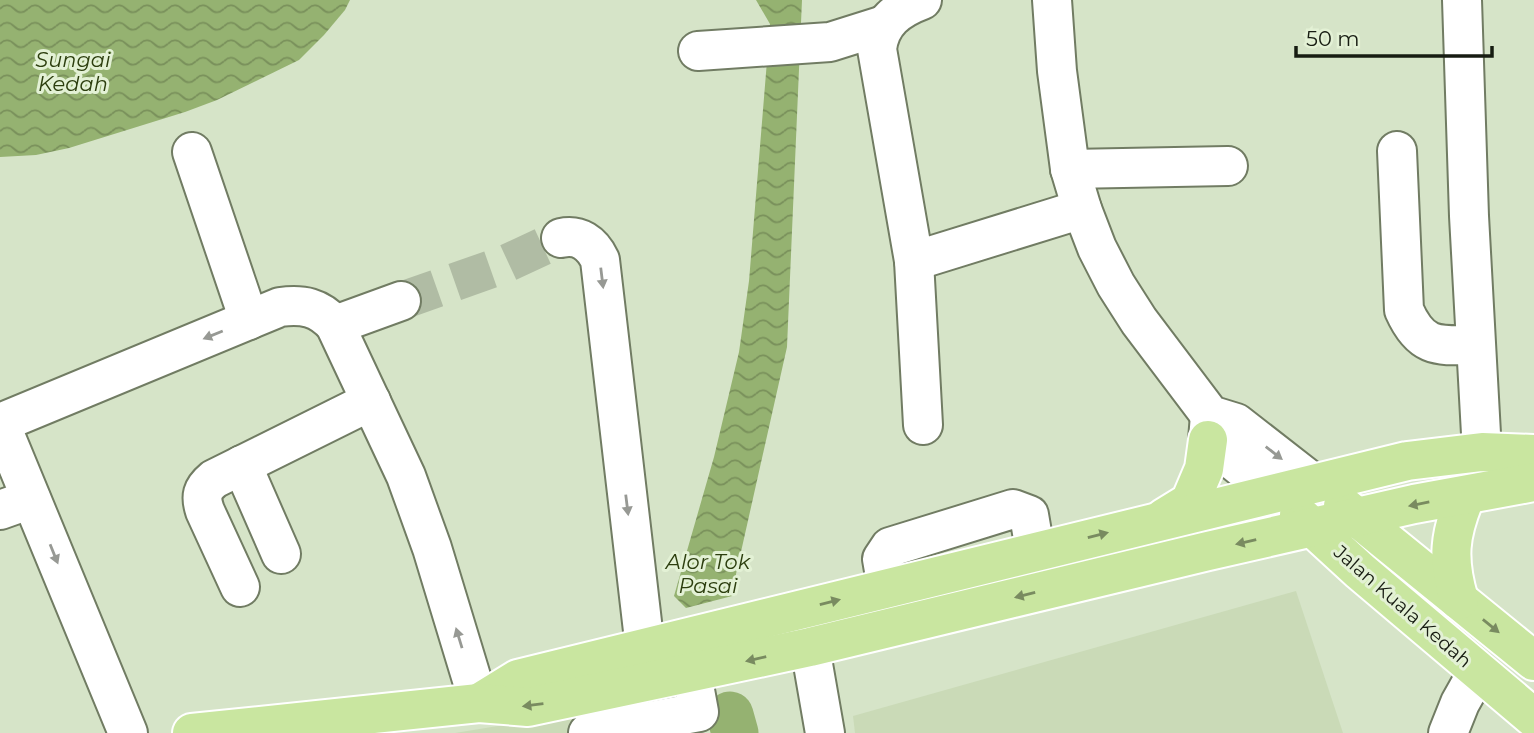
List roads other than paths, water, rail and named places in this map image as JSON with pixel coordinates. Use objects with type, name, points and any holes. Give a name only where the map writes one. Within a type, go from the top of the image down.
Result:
[{"type":"main road","points":[[1162,519],[1191,502],[1204,469],[1209,428]]},
{"type":"main road","points":[[479,703],[518,679],[1313,483],[1407,461],[1482,452],[1534,454]]},
{"type":"main road","points":[[209,732],[379,723],[479,703],[528,707],[810,647],[1313,527],[1534,482]]},
{"type":"main road","name":"Jalan Kuala Kedah","points":[[1313,483],[1534,661]]},
{"type":"main road","name":"Jalan Kuala Kedah","points":[[1273,493],[1534,718]]},
{"type":"main road","points":[[1459,600],[1451,574],[1450,547],[1455,520],[1466,495]]},
{"type":"street","points":[[698,51],[830,42],[884,25],[902,8],[922,0]]},
{"type":"street","points":[[1052,0],[1057,71],[1070,169],[1097,248],[1122,294],[1209,428],[1273,493]]},
{"type":"street","points":[[1462,0],[1474,345],[1482,452]]},
{"type":"street","points":[[884,25],[878,41],[878,60],[914,261],[923,425]]},
{"type":"street","points":[[1397,151],[1404,310],[1412,328],[1424,338],[1440,345],[1474,345]]},
{"type":"street","points":[[192,152],[249,320]]},
{"type":"street","points":[[1070,169],[1228,166]]},
{"type":"street","points":[[914,261],[1082,209]]},
{"type":"street","points":[[561,238],[575,237],[584,240],[590,244],[600,260],[645,648]]},
{"type":"street","points":[[335,325],[401,301]]},
{"type":"street","points":[[128,733],[16,505],[0,423],[280,307],[297,305],[325,314],[335,325],[406,476],[432,548],[479,703]]},
{"type":"street","points":[[240,587],[201,499],[204,488],[214,479],[371,401]]},
{"type":"street","points":[[1209,428],[1236,423],[1313,483]]},
{"type":"street","points":[[242,465],[281,554]]},
{"type":"street","points":[[810,647],[825,733]]},
{"type":"street","points":[[1448,733],[1460,703],[1478,671]]},
{"type":"street","points":[[588,733],[701,722],[692,674]]},
{"type":"water","name":"Sungai Kedah","points":[[0,0],[350,0],[324,35],[299,60],[217,100],[69,148],[36,155],[0,157]]},
{"type":"water","name":"Alor Tok Pasai","points":[[756,0],[802,0],[787,347],[736,574],[736,595],[686,608],[674,596],[714,457],[739,352],[749,281],[770,24]]},
{"type":"waterway","name":"Alor Tok Pasai","points":[[730,715],[735,733]]},
{"type":"tunnel","points":[[401,301],[503,265],[561,238]]}]
